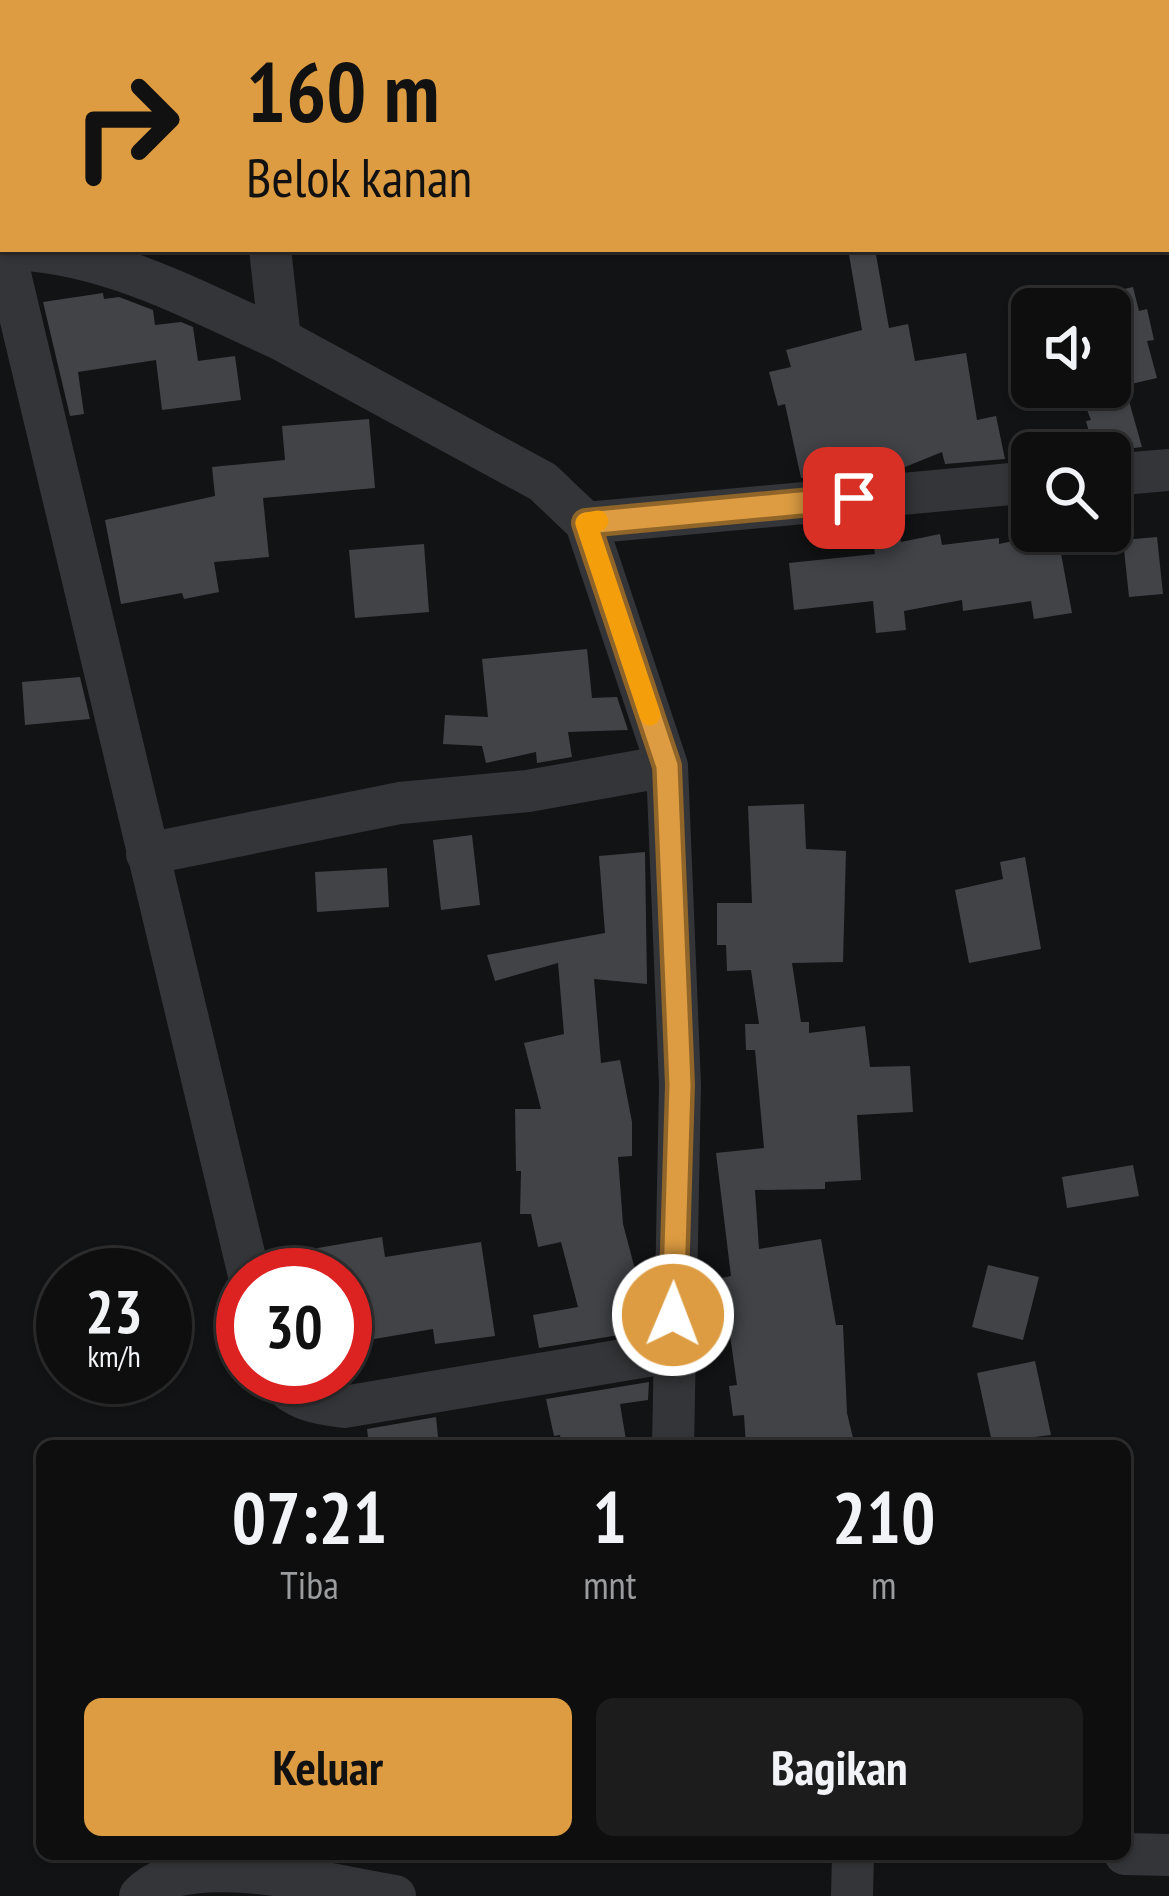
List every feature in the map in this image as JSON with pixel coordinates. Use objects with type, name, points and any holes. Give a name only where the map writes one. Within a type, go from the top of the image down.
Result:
[{"type":"street","points":[[3,252],[242,1248]]},
{"type":"street","points":[[59,252],[147,279],[280,339],[543,482],[586,523],[667,766],[680,1085],[671,1352],[673,1440]]},
{"type":"street","points":[[270,252],[280,339]]},
{"type":"street","points":[[1131,473],[1169,470]]},
{"type":"street","points":[[586,523],[1011,484]]},
{"type":"street","points":[[147,854],[400,803],[528,791],[667,766]]},
{"type":"street","points":[[372,1402],[671,1352]]},
{"type":"street","points":[[321,1404],[362,1404]]},
{"type":"street","points":[[1131,1854],[1169,1855]]},
{"type":"street","points":[[852,1896],[853,1860]]},
{"type":"street","points":[[140,1896],[183,1871],[248,1873],[395,1896]]},
{"type":"building","points":[[849,252],[876,252],[889,328],[908,324],[915,361],[966,353],[977,420],[996,416],[1005,459],[945,464],[942,452],[900,469],[801,478],[785,404],[778,406],[769,372],[791,367],[786,350],[862,330]]},
{"type":"building","points":[[1133,287],[1139,311],[1147,309],[1154,340],[1147,341],[1157,378],[1131,384],[1131,288]]},
{"type":"building","points":[[103,293],[104,299],[119,297],[153,310],[155,325],[181,322],[193,327],[198,361],[235,356],[241,400],[162,410],[156,360],[78,372],[84,414],[70,416],[43,302]]},
{"type":"building","points":[[1086,408],[1131,408],[1142,447],[1131,448],[1131,432],[1089,432],[1086,421],[1091,420]]},
{"type":"building","points":[[369,419],[375,488],[263,498],[269,557],[214,562],[219,592],[121,604],[105,520],[215,496],[212,467],[285,460],[282,426]]},
{"type":"building","points":[[940,534],[942,545],[999,538],[999,544],[1011,542],[1011,552],[1061,552],[1072,613],[1034,619],[1031,601],[963,611],[962,600],[904,611],[906,630],[876,633],[873,601],[794,610],[789,563],[875,554],[873,542],[900,537],[901,542]]},
{"type":"building","points":[[1157,537],[1163,594],[1129,597],[1124,552],[1131,552],[1131,539]]},
{"type":"building","points":[[424,544],[429,612],[355,618],[349,550]]},
{"type":"building","points":[[587,649],[592,698],[617,697],[628,730],[568,732],[572,757],[537,763],[536,752],[486,763],[482,746],[443,744],[445,715],[488,717],[482,659]]},
{"type":"building","points":[[80,677],[90,719],[25,725],[22,682]]},
{"type":"building","points":[[804,804],[806,849],[846,851],[843,962],[792,963],[801,1022],[809,1022],[809,1033],[865,1026],[870,1067],[910,1066],[913,1112],[857,1115],[861,1180],[825,1182],[825,1189],[755,1190],[759,1249],[821,1239],[836,1325],[843,1325],[847,1413],[854,1440],[746,1440],[744,1415],[733,1416],[729,1386],[737,1385],[726,1307],[701,1312],[702,1282],[731,1276],[716,1153],[764,1148],[755,1050],[746,1050],[745,1024],[759,1024],[751,970],[727,971],[726,945],[717,945],[717,903],[752,903],[748,806]]},
{"type":"building","points":[[472,835],[480,905],[441,910],[433,840]]},
{"type":"building","points":[[645,852],[647,984],[594,979],[601,1063],[620,1060],[632,1122],[632,1156],[618,1157],[623,1224],[642,1296],[650,1294],[650,1330],[539,1348],[533,1315],[578,1307],[561,1242],[538,1247],[531,1214],[520,1214],[521,1171],[516,1171],[515,1109],[541,1109],[524,1043],[564,1034],[558,963],[495,981],[487,955],[605,933],[599,856]]},
{"type":"building","points":[[1025,857],[1041,949],[969,963],[955,890],[1003,879],[1000,862]]},
{"type":"building","points":[[387,868],[389,907],[317,912],[315,872]]},
{"type":"building","points":[[1133,1165],[1139,1196],[1067,1208],[1062,1177]]},
{"type":"building","points":[[382,1237],[385,1257],[481,1242],[495,1336],[435,1344],[433,1329],[372,1339],[372,1248],[318,1248]]},
{"type":"building","points":[[988,1265],[1039,1277],[1023,1340],[972,1327]]},
{"type":"building","points":[[1035,1361],[1051,1435],[992,1440],[977,1373]]},
{"type":"building","points":[[649,1382],[648,1400],[620,1404],[626,1440],[561,1440],[560,1435],[554,1436],[546,1399]]},
{"type":"building","points":[[436,1417],[438,1440],[368,1440],[367,1429]]},
{"type":"slow traffic","points":[[598,521],[586,523],[650,715]]},
{"type":"route","points":[[673,1315],[680,1085],[667,766],[586,523],[854,498]]}]
